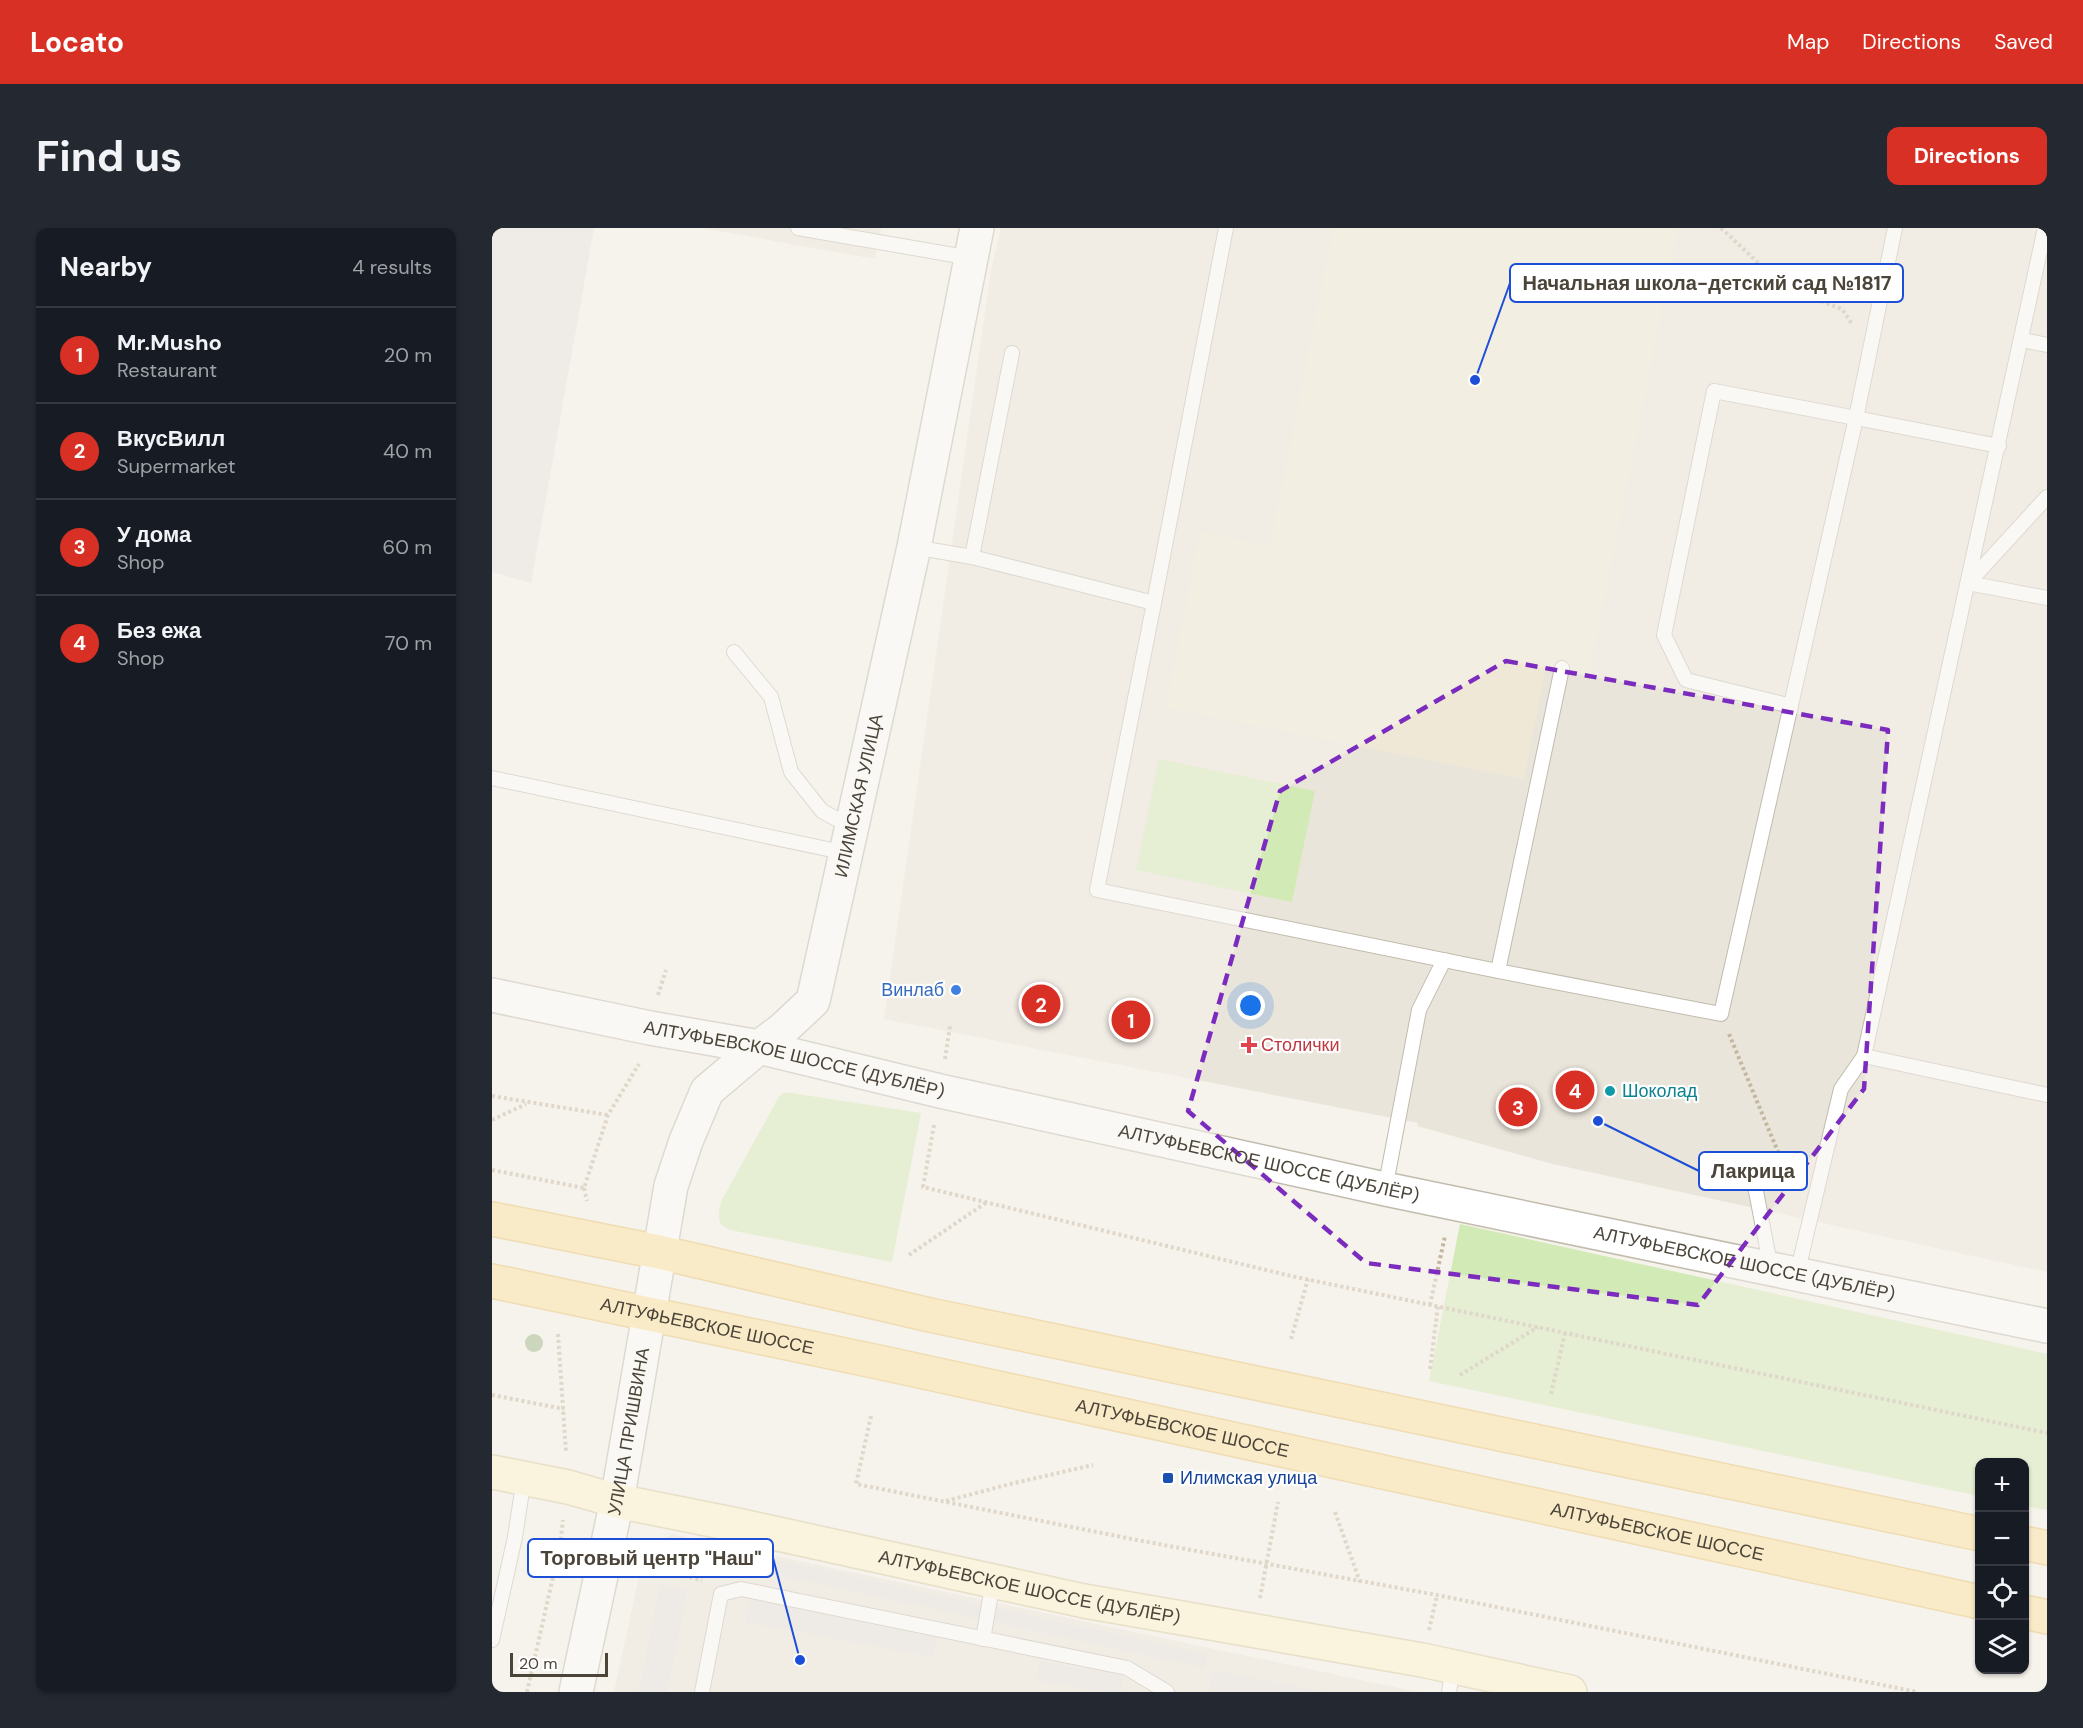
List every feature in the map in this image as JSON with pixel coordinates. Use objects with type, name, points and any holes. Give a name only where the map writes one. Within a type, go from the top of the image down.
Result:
[{"type":"main road","points":[[492,1219],[659,1252],[930,1315],[1975,1533]]},
{"type":"main road","name":"АЛТУФЬЕВСКОЕ ШОССЕ","points":[[492,1281],[650,1313],[1975,1601]]},
{"type":"main road","name":"АЛТУФЬЕВСКОЕ ШОССЕ (ДУБЛЁР)","points":[[492,1472],[1094,1602],[1253,1630],[1451,1679],[1570,1692]]},
{"type":"main road","points":[[2029,1544],[2047,1548]]},
{"type":"main road","points":[[2029,1613],[2047,1617]]},
{"type":"street","name":"ИЛИМСКАЯ УЛИЦА","points":[[841,1066],[816,1036],[813,1001],[914,547],[974,243]]},
{"type":"street","name":"АЛТУФЬЕВСКОЕ ШОССЕ (ДУБЛЁР)","points":[[492,995],[650,1028],[759,1047],[952,1093],[1386,1189],[2047,1326]]},
{"type":"street","points":[[650,1313],[671,1185],[707,1091],[783,1030],[813,1001]]},
{"type":"street","name":"УЛИЦА ПРИШВИНА","points":[[576,1692],[617,1500],[650,1313]]},
{"type":"lane","points":[[798,228],[974,243]]},
{"type":"lane","points":[[1226,228],[1097,891],[1498,972],[1721,1014],[1856,418],[1895,228]]},
{"type":"lane","points":[[1784,1272],[1808,1225],[1841,1089],[1864,1056],[2045,228]]},
{"type":"lane","points":[[2022,340],[2047,345]]},
{"type":"lane","points":[[972,557],[1012,353]]},
{"type":"lane","points":[[1791,706],[1686,680],[1664,635],[1714,391],[1999,446]]},
{"type":"lane","points":[[1968,583],[2047,497]]},
{"type":"lane","points":[[914,547],[972,557],[1154,603]]},
{"type":"lane","points":[[1968,583],[2047,598]]},
{"type":"lane","points":[[734,652],[771,697],[791,772],[848,840]]},
{"type":"lane","points":[[1498,972],[1562,668]]},
{"type":"lane","points":[[492,778],[848,840]]},
{"type":"lane","points":[[1386,1189],[1419,1010],[1444,960]]},
{"type":"lane","points":[[1864,1056],[2047,1095]]},
{"type":"lane","points":[[1755,1186],[1784,1272]]},
{"type":"lane","points":[[492,1640],[515,1537],[524,1478]]},
{"type":"lane","points":[[983,1639],[993,1581]]},
{"type":"lane","points":[[702,1692],[721,1594],[741,1588],[1127,1668],[1167,1692]]},
{"type":"path","points":[[1720,228],[1784,287],[1842,309],[1870,350]]},
{"type":"path","points":[[656,1001],[666,970]]},
{"type":"path","points":[[1721,1014],[1808,1225]]},
{"type":"path","points":[[945,1063],[950,1026]]},
{"type":"path","points":[[587,1201],[584,1188],[608,1115],[639,1064]]},
{"type":"path","points":[[492,1096],[608,1115]]},
{"type":"path","points":[[492,1120],[527,1103]]},
{"type":"path","points":[[934,1125],[923,1186],[1308,1279],[2047,1433]]},
{"type":"path","points":[[492,1170],[584,1188]]},
{"type":"path","points":[[909,1255],[987,1202]]},
{"type":"path","points":[[1430,1305],[1445,1235]]},
{"type":"path","points":[[1291,1339],[1308,1279]]},
{"type":"path","points":[[1430,1369],[1438,1306]]},
{"type":"path","points":[[1460,1375],[1538,1327]]},
{"type":"path","points":[[1551,1394],[1565,1333]]},
{"type":"path","points":[[527,1692],[560,1546],[568,1487],[558,1334]]},
{"type":"path","points":[[492,1395],[564,1409]]},
{"type":"path","points":[[871,1416],[856,1484],[1142,1541],[1437,1595],[1917,1692]]},
{"type":"path","points":[[946,1501],[1093,1466]]},
{"type":"path","points":[[1253,1630],[1278,1502]]},
{"type":"path","points":[[1335,1512],[1360,1582]]},
{"type":"path","points":[[637,1565],[741,1588]]},
{"type":"highlighted area","points":[[1506,661],[1888,730],[1864,1089],[1698,1305],[1366,1263],[1188,1111],[1280,791]]},
{"type":"shaded area","points":[[492,228],[594,228],[531,583],[492,572]]},
{"type":"shaded area","points":[[703,228],[881,228],[875,259]]},
{"type":"shaded area","points":[[1001,228],[2047,228],[2047,1272],[1553,1164],[1417,1126],[1418,1123],[884,1019],[991,270]]},
{"type":"shaded area","points":[[1333,228],[1678,228],[1590,674],[1546,665],[1524,779],[1165,708],[1200,532],[1270,545]]},
{"type":"shaded area","points":[[672,1534],[1417,1692],[614,1692],[644,1554]]},
{"type":"shaded area","points":[[688,1540],[1208,1654],[1205,1668],[685,1555]]},
{"type":"shaded area","points":[[660,1585],[687,1591],[667,1692],[639,1692]]},
{"type":"shaded area","points":[[750,1599],[937,1634],[933,1657],[746,1622]]},
{"type":"shaded area","points":[[1040,1661],[1124,1676],[1121,1692],[1105,1692],[1036,1680]]},
{"type":"shaded area","points":[[1213,1670],[1327,1692],[1209,1691]]},
{"type":"green space","points":[[1159,759],[1315,791],[1292,902],[1136,870]]},
{"type":"green space","points":[[783,1093],[921,1113],[892,1262],[730,1230],[721,1225],[719,1213],[722,1200],[778,1098]]},
{"type":"green space","points":[[1460,1224],[2047,1354],[2047,1510],[2029,1507],[2029,1458],[1975,1458],[1975,1495],[1429,1381]]},
{"type":"place","name":"Начальная школа-детский сад №1817","points":[[1475,380]]},
{"type":"place","name":"Винлаб","points":[[956,990]]},
{"type":"place","name":"ВкусВилл","points":[[1041,1004]]},
{"type":"place","name":"Mr.Musho","points":[[1131,1020]]},
{"type":"place","name":"Столички","points":[[1249,1045]]},
{"type":"place","name":"Без ежа","points":[[1575,1090]]},
{"type":"place","name":"Шоколад","points":[[1610,1091]]},
{"type":"place","name":"У дома","points":[[1518,1107]]},
{"type":"place","name":"Лакрица","points":[[1598,1121]]},
{"type":"place","name":"Илимская улица","points":[[1168,1478]]},
{"type":"place","name":"Торговый центр \"Наш\"","points":[[800,1660]]}]
